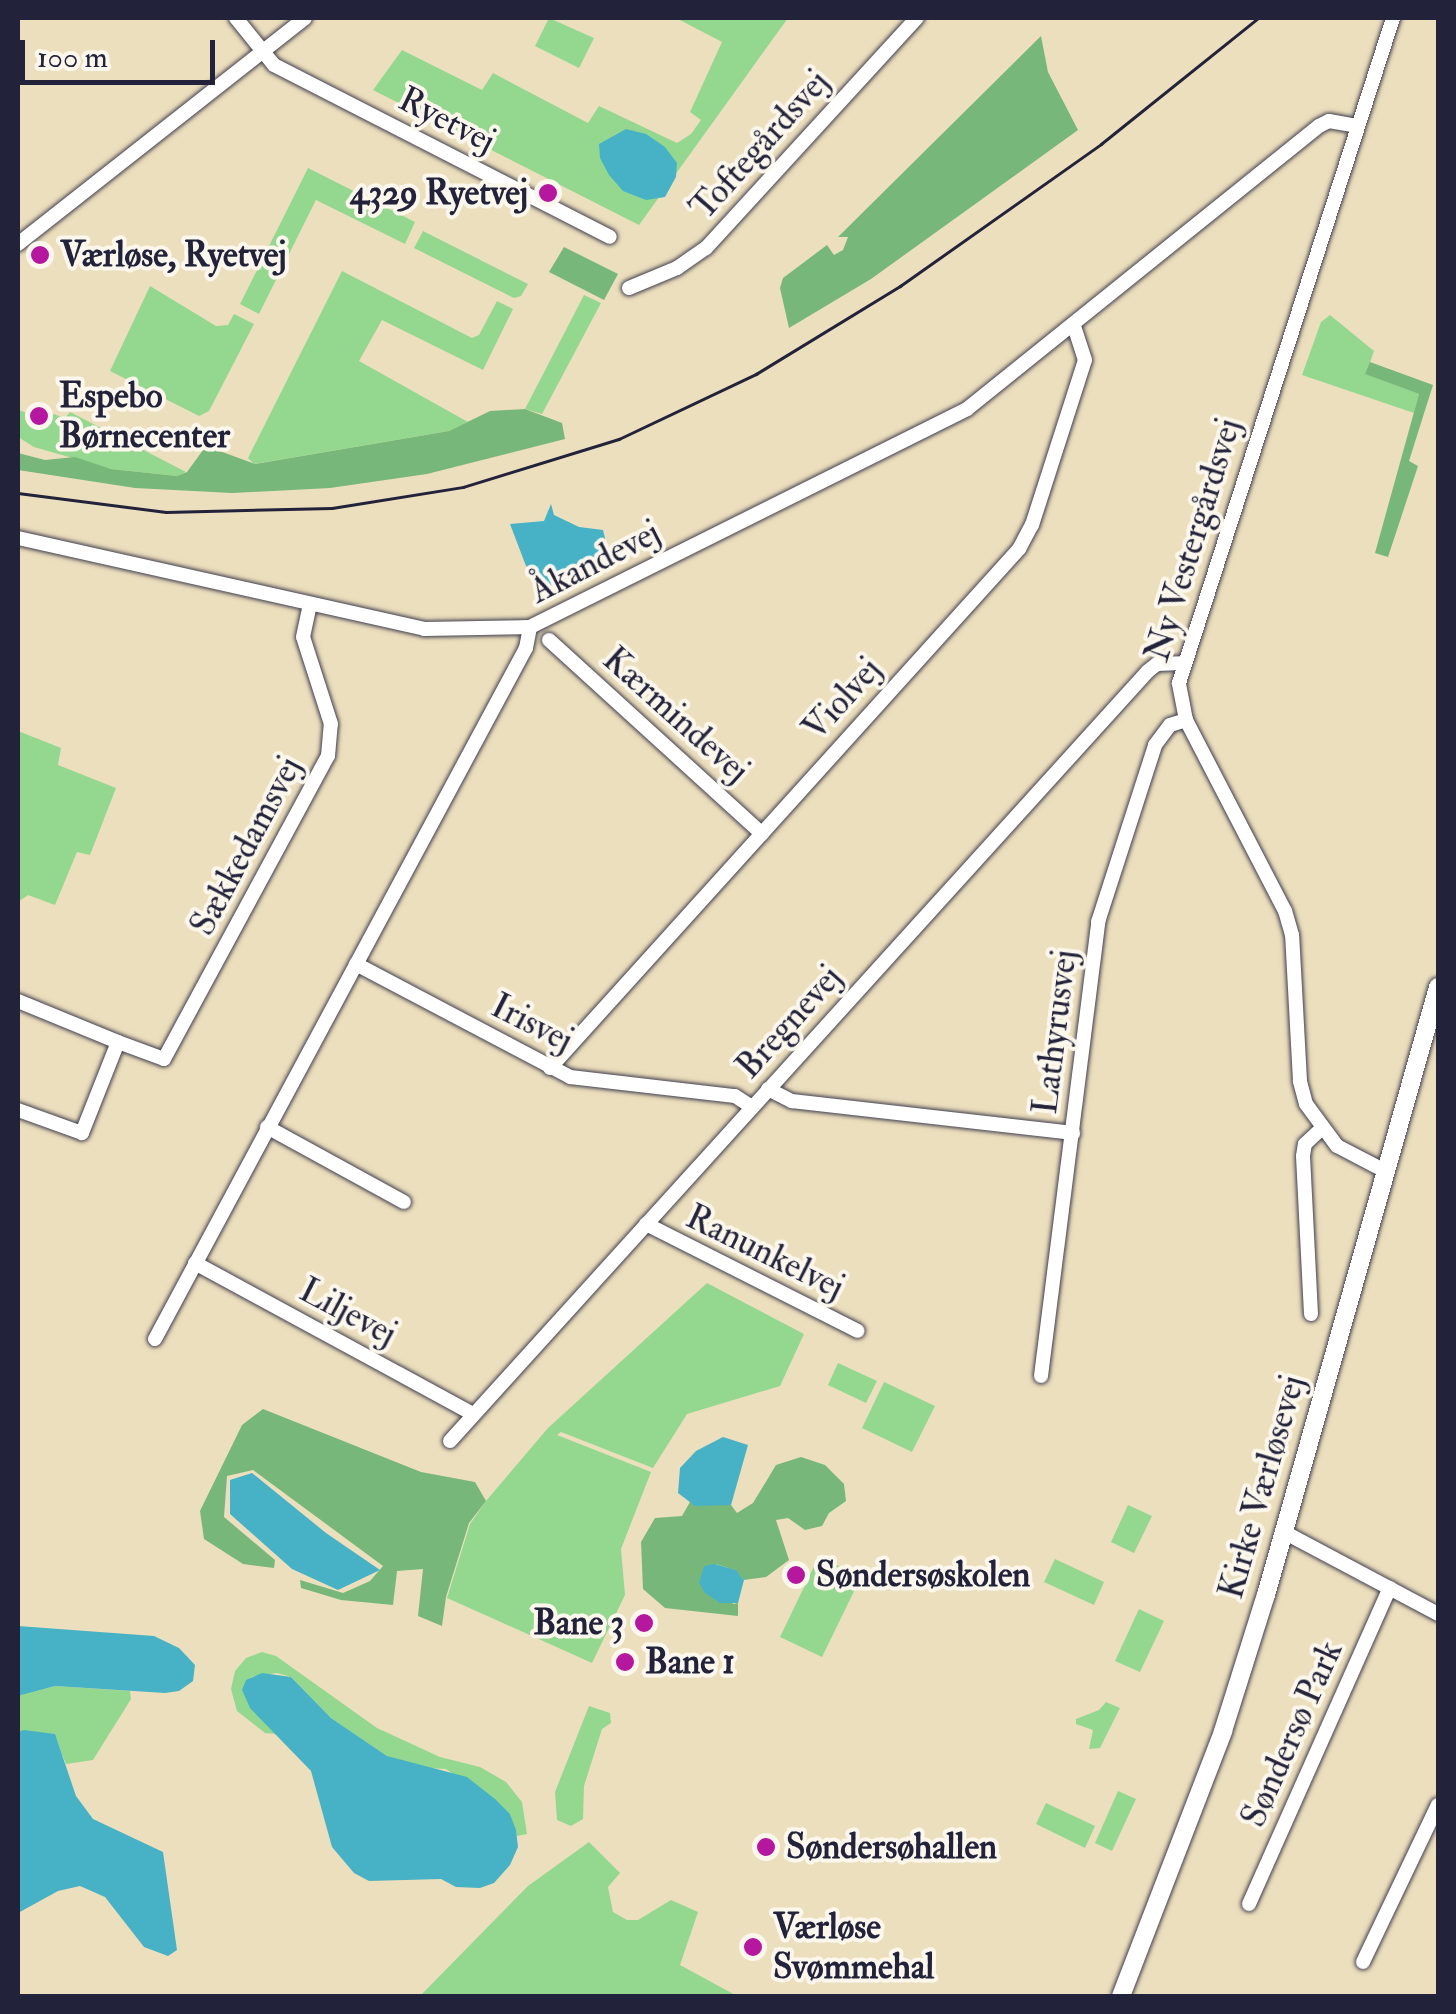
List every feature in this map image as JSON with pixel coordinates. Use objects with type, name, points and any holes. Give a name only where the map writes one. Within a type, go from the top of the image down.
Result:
[{"type":"street","name":"Ryetvej","points":[[236,18],[274,65],[610,237]]},
{"type":"street","points":[[18,244],[304,18]]},
{"type":"street","name":"Toftegårdsvej","points":[[629,288],[676,268],[706,248],[916,18]]},
{"type":"street","name":"Ny Vestergårdsvej","points":[[1386,1172],[1345,1152],[1321,1129],[1306,1104],[1300,1081],[1292,936],[1285,911],[1186,720],[1179,683],[1182,663],[1393,18]]},
{"type":"street","name":"Åkandevej","points":[[155,1339],[526,648],[530,628],[967,409],[1319,126],[1329,121],[1357,126]]},
{"type":"street","name":"Violvej","points":[[550,1068],[1019,549],[1032,525],[1085,360],[1073,324]]},
{"type":"street","points":[[18,538],[424,629],[530,628]]},
{"type":"street","name":"Sækkedamsvej","points":[[18,984],[18,998],[164,1059],[328,756],[331,724],[303,637],[310,604]]},
{"type":"street","name":"Kærmindevej","points":[[550,640],[762,834]]},
{"type":"street","name":"Bregnevej","points":[[450,1441],[1148,671],[1158,664],[1182,663]]},
{"type":"street","name":"Lathyrusvej","points":[[1042,1376],[1098,922],[1160,732],[1186,720]]},
{"type":"street","name":"Irisvej","points":[[356,964],[570,1077],[736,1096],[752,1107]]},
{"type":"street","name":"Kirke Værløsevej","points":[[1121,1996],[1223,1731],[1438,989]]},
{"type":"street","points":[[18,1110],[82,1133],[118,1042]]},
{"type":"street","points":[[768,1089],[792,1102],[1073,1133]]},
{"type":"street","points":[[267,1128],[404,1202]]},
{"type":"street","points":[[1312,1314],[1304,1156],[1310,1136],[1321,1129]]},
{"type":"street","name":"Ranunkelvej","points":[[646,1224],[858,1332]]},
{"type":"street","name":"Liljevej","points":[[195,1263],[474,1414]]},
{"type":"street","points":[[1282,1531],[1438,1614]]},
{"type":"street","name":"Søndersø Park","points":[[1250,1904],[1390,1588]]},
{"type":"street","points":[[1363,1962],[1438,1805]]},
{"type":"green space","points":[[549,18],[594,38],[579,68],[535,46]]},
{"type":"green space","points":[[676,18],[788,18],[639,225],[373,90],[402,50],[482,90],[493,73],[588,123],[599,106],[677,143],[691,134],[701,120],[690,112],[722,42]]},
{"type":"green space","points":[[1041,36],[1048,72],[1078,130],[871,279],[789,328],[780,288],[783,278],[827,245],[834,255],[843,250],[848,237],[838,237]]},
{"type":"green space","points":[[308,168],[415,222],[405,244],[316,200],[259,314],[240,304]]},
{"type":"green space","points":[[423,231],[528,284],[521,296],[514,298],[414,248]]},
{"type":"green space","points":[[564,247],[618,274],[604,300],[549,272]]},
{"type":"green space","points":[[342,271],[472,338],[479,335],[497,301],[513,309],[483,370],[382,320],[359,361],[468,422],[449,431],[254,464],[248,458]]},
{"type":"green space","points":[[150,286],[216,326],[228,325],[234,314],[254,324],[209,411],[199,416],[110,371]]},
{"type":"green space","points":[[584,295],[601,303],[542,414],[525,409]]},
{"type":"green space","points":[[1330,315],[1374,351],[1366,374],[1419,394],[1414,413],[1302,375],[1321,322]]},
{"type":"green space","points":[[1370,362],[1433,385],[1409,461],[1418,466],[1388,557],[1375,553],[1419,394],[1365,374]]},
{"type":"green space","points":[[525,409],[562,423],[565,439],[427,474],[330,488],[232,493],[135,488],[18,470],[18,453],[45,460],[75,457],[111,469],[177,476],[187,472],[206,446],[255,464],[449,431],[490,411]]},
{"type":"green space","points":[[18,410],[34,415],[42,410],[65,418],[70,412],[186,472],[177,476],[111,469],[34,447],[18,437]]},
{"type":"green space","points":[[18,731],[61,748],[58,765],[116,788],[90,855],[77,852],[55,905],[28,895],[18,902]]},
{"type":"green space","points":[[707,1283],[804,1334],[780,1386],[687,1414],[653,1468],[561,1432],[557,1435],[651,1472],[621,1549],[625,1595],[592,1663],[447,1598],[470,1524],[486,1501],[548,1428]]},
{"type":"green space","points":[[838,1363],[877,1381],[866,1403],[828,1385]]},
{"type":"green space","points":[[884,1382],[935,1406],[912,1452],[862,1428]]},
{"type":"green space","points":[[263,1409],[421,1472],[475,1482],[486,1501],[469,1523],[446,1597],[442,1626],[418,1616],[423,1569],[397,1571],[393,1605],[341,1600],[301,1588],[300,1580],[343,1593],[370,1581],[383,1566],[253,1470],[227,1476],[224,1517],[275,1560],[274,1568],[243,1564],[204,1539],[200,1511],[242,1425]]},
{"type":"green space","points":[[801,1457],[825,1465],[844,1484],[846,1501],[829,1513],[822,1526],[805,1530],[788,1518],[776,1520],[789,1560],[766,1577],[744,1580],[735,1570],[716,1564],[733,1604],[738,1603],[738,1616],[665,1608],[643,1589],[641,1542],[655,1518],[682,1516],[690,1502],[731,1505],[737,1513],[753,1503],[776,1465]]},
{"type":"green space","points":[[1128,1505],[1152,1516],[1134,1553],[1111,1542]]},
{"type":"green space","points":[[819,1556],[861,1577],[822,1657],[780,1637]]},
{"type":"green space","points":[[1055,1559],[1104,1582],[1094,1605],[1044,1582]]},
{"type":"green space","points":[[1139,1609],[1164,1621],[1140,1672],[1115,1661]]},
{"type":"green space","points":[[262,1652],[276,1656],[377,1728],[440,1757],[480,1767],[506,1782],[522,1802],[527,1834],[517,1836],[510,1814],[446,1769],[424,1768],[387,1756],[331,1718],[291,1677],[277,1673],[251,1677],[262,1720],[277,1734],[265,1733],[237,1711],[231,1689],[235,1671],[246,1658]]},
{"type":"green space","points":[[55,1686],[130,1691],[131,1699],[93,1760],[66,1764],[54,1734],[18,1732],[18,1696]]},
{"type":"green space","points":[[1106,1702],[1120,1708],[1100,1748],[1089,1749],[1093,1730],[1076,1724],[1076,1719],[1099,1710]]},
{"type":"green space","points":[[589,1706],[610,1713],[611,1723],[602,1729],[584,1786],[583,1819],[571,1826],[557,1820],[555,1792]]},
{"type":"green space","points":[[1118,1791],[1136,1799],[1112,1851],[1095,1843]]},
{"type":"green space","points":[[1046,1803],[1095,1826],[1085,1848],[1036,1824]]},
{"type":"green space","points":[[589,1842],[620,1873],[608,1887],[613,1912],[627,1920],[638,1920],[671,1900],[698,1912],[680,1965],[737,1996],[420,1996],[528,1886]]},
{"type":"water","points":[[626,129],[646,134],[665,147],[677,163],[676,177],[665,197],[646,200],[623,191],[609,175],[600,158],[599,144]]},
{"type":"water","points":[[551,504],[554,515],[579,527],[603,530],[605,538],[604,551],[589,570],[557,590],[540,582],[526,566],[510,524],[544,521]]},
{"type":"water","points":[[723,1437],[748,1445],[731,1505],[695,1506],[678,1493],[680,1468],[696,1451]]},
{"type":"water","points":[[252,1473],[326,1533],[380,1570],[338,1590],[292,1569],[230,1514],[230,1480]]},
{"type":"water","points":[[715,1564],[736,1570],[744,1580],[738,1603],[720,1603],[705,1593],[699,1583],[704,1566]]},
{"type":"water","points":[[18,1626],[154,1636],[179,1648],[195,1665],[193,1681],[179,1691],[165,1693],[55,1686],[18,1696]]},
{"type":"water","points":[[262,1673],[291,1677],[331,1718],[387,1756],[467,1777],[510,1814],[518,1847],[510,1865],[494,1883],[480,1888],[456,1887],[441,1879],[369,1881],[354,1873],[332,1847],[311,1771],[250,1708],[242,1690],[246,1680]]},
{"type":"water","points":[[18,1732],[55,1734],[76,1796],[93,1819],[163,1852],[177,1950],[168,1956],[144,1947],[105,1897],[80,1886],[58,1891],[18,1913]]},
{"type":"tram line","points":[[18,493],[166,512],[332,508],[463,487],[619,439],[756,374],[900,286],[1101,144],[1258,18]]},
{"type":"place","name":"4329 Ryetvej","points":[[548,193]]},
{"type":"place","name":"Værløse, Ryetvej","points":[[40,255]]},
{"type":"place","name":"Espebo Børnecenter","points":[[39,416]]},
{"type":"place","name":"Søndersøskolen","points":[[796,1575]]},
{"type":"place","name":"Bane 3","points":[[644,1623]]},
{"type":"place","name":"Bane 1","points":[[625,1662]]},
{"type":"place","name":"Søndersøhallen","points":[[766,1847]]},
{"type":"place","name":"Værløse Svømmehal","points":[[753,1947]]}]
